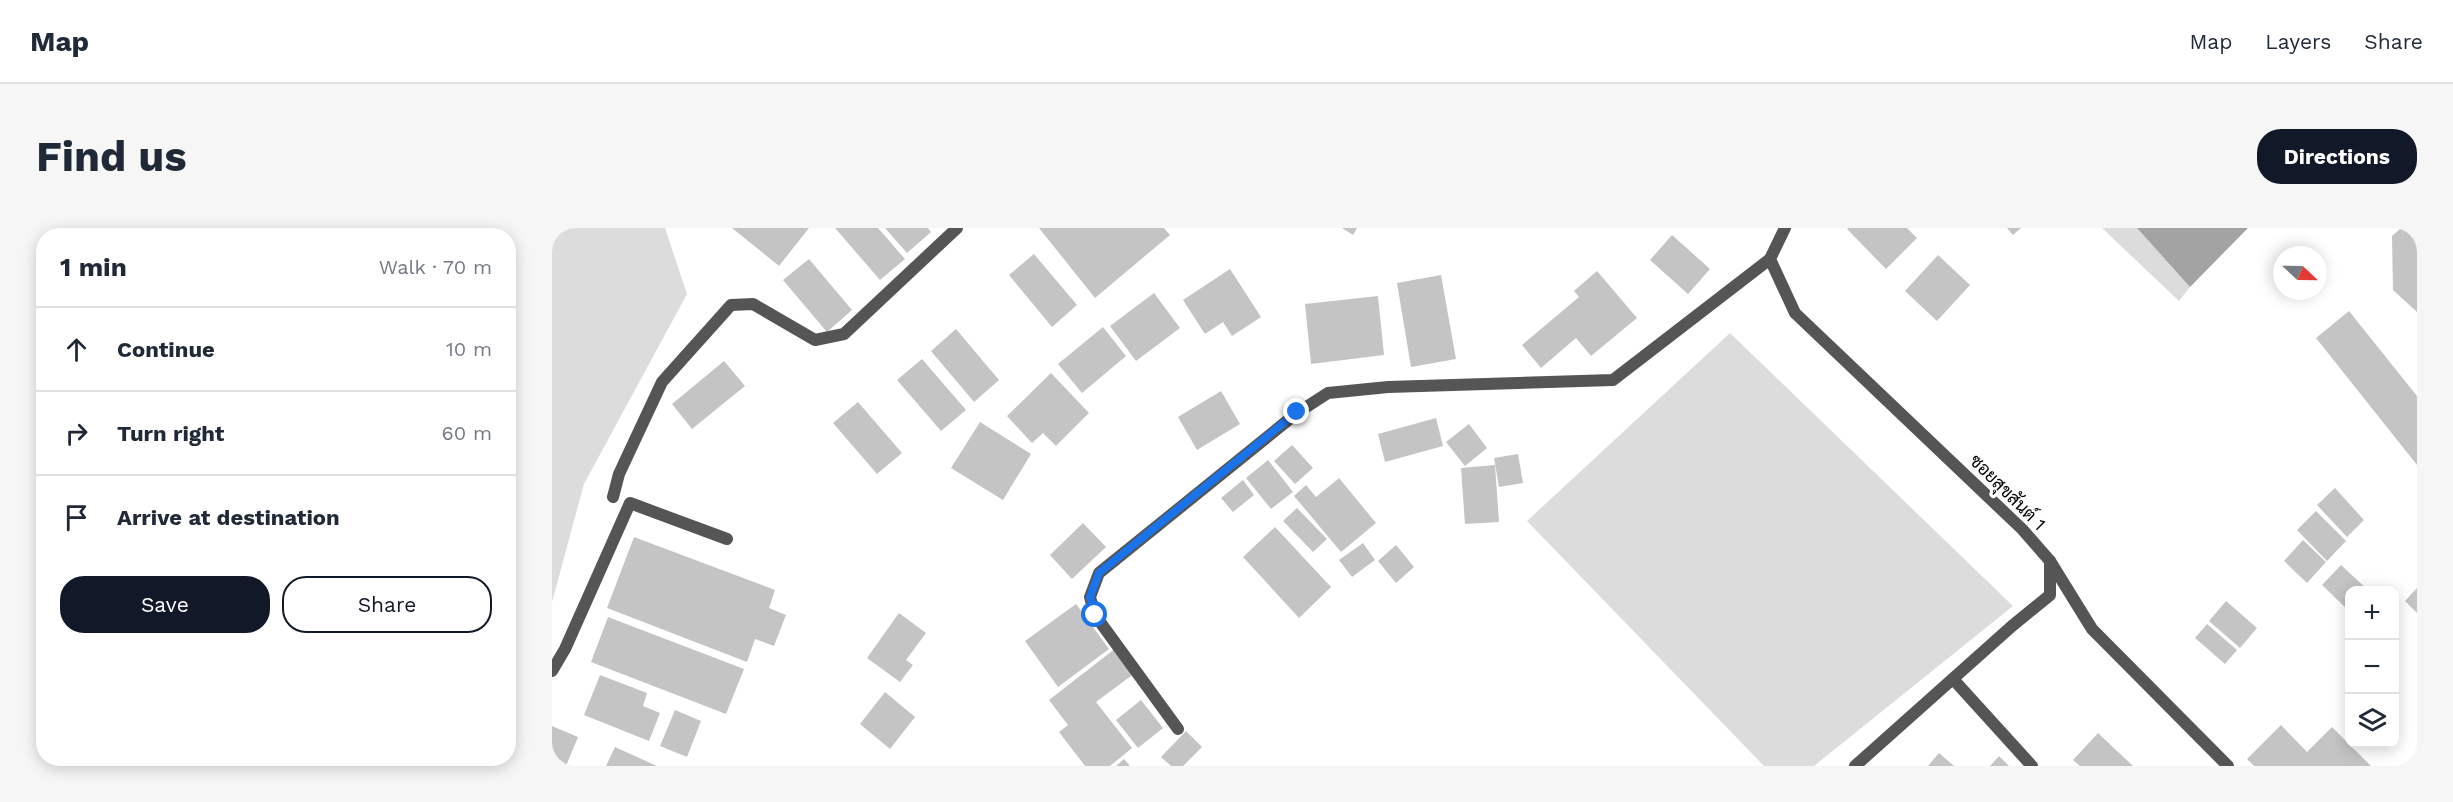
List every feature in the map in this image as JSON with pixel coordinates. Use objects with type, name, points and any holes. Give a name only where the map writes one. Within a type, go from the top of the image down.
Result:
[{"type":"street","points":[[613,497],[619,474],[662,382],[731,305],[753,304],[815,340],[844,334],[957,228]]},
{"type":"street","points":[[1178,729],[1095,615],[1090,597],[1099,573],[1297,412],[1328,393],[1364,389],[1613,380],[1770,259],[1785,228]]},
{"type":"street","name":"ซอยสุขสันต์ 1","points":[[1770,259],[1795,313],[2022,529],[2050,561],[2092,629],[2228,766]]},
{"type":"street","points":[[552,671],[565,649],[630,503],[727,539]]},
{"type":"street","points":[[1855,766],[2050,596],[2050,561]]},
{"type":"street","points":[[1953,679],[2032,766]]},
{"type":"shaded area","points":[[552,228],[665,228],[687,294],[584,484],[552,602]]},
{"type":"shaded area","points":[[2102,228],[2137,228],[2190,287],[2179,301]]},
{"type":"shaded area","points":[[2137,228],[2248,228],[2190,287]]},
{"type":"shaded area","points":[[1730,333],[2013,606],[1814,766],[1764,766],[1527,521]]},
{"type":"building","points":[[732,228],[809,228],[779,266]]},
{"type":"building","points":[[835,228],[878,228],[905,259],[880,280]]},
{"type":"building","points":[[885,228],[928,228],[931,232],[907,253]]},
{"type":"building","points":[[1039,228],[1164,228],[1170,235],[1095,298]]},
{"type":"building","points":[[1342,228],[1357,228],[1353,235]]},
{"type":"building","points":[[1848,228],[1907,228],[1917,238],[1886,269]]},
{"type":"building","points":[[2007,228],[2021,228],[2013,235]]},
{"type":"building","points":[[2401,228],[2417,228],[2417,312],[2393,290],[2392,236]]},
{"type":"building","points":[[1672,235],[1710,269],[1688,294],[1650,260]]},
{"type":"building","points":[[1034,254],[1077,305],[1052,327],[1009,275]]},
{"type":"building","points":[[1938,255],[1970,285],[1937,321],[1905,291]]},
{"type":"building","points":[[809,259],[852,310],[827,332],[783,280]]},
{"type":"building","points":[[1230,269],[1261,317],[1232,336],[1223,322],[1205,334],[1183,300]]},
{"type":"building","points":[[1597,271],[1637,318],[1591,356],[1576,338],[1541,368],[1522,345],[1579,297],[1574,291]]},
{"type":"building","points":[[1441,275],[1456,359],[1411,367],[1397,283]]},
{"type":"building","points":[[1154,293],[1180,328],[1136,361],[1110,326]]},
{"type":"building","points":[[1378,296],[1384,355],[1311,364],[1305,304]]},
{"type":"building","points":[[2349,311],[2417,396],[2417,465],[2316,338]]},
{"type":"building","points":[[1103,327],[1126,356],[1082,393],[1058,364]]},
{"type":"building","points":[[956,329],[999,380],[974,402],[931,351]]},
{"type":"building","points":[[922,359],[966,410],[941,431],[897,380]]},
{"type":"building","points":[[724,361],[745,386],[692,429],[672,404]]},
{"type":"building","points":[[1051,373],[1089,413],[1056,446],[1043,433],[1032,443],[1007,416]]},
{"type":"building","points":[[1221,391],[1240,424],[1197,450],[1178,417]]},
{"type":"building","points":[[858,402],[902,453],[877,474],[833,423]]},
{"type":"building","points":[[1436,418],[1443,446],[1385,462],[1378,434]]},
{"type":"building","points":[[980,422],[1031,454],[1003,500],[951,468]]},
{"type":"building","points":[[1469,424],[1487,448],[1465,466],[1446,442]]},
{"type":"building","points":[[1292,445],[1313,468],[1295,484],[1274,461]]},
{"type":"building","points":[[1518,454],[1523,483],[1499,487],[1494,458]]},
{"type":"building","points":[[1268,460],[1293,492],[1271,509],[1246,478]]},
{"type":"building","points":[[1495,465],[1499,522],[1465,524],[1461,468]]},
{"type":"building","points":[[1339,478],[1376,523],[1341,552],[1294,496],[1306,485],[1316,497]]},
{"type":"building","points":[[1243,480],[1254,495],[1233,512],[1221,498]]},
{"type":"building","points":[[2335,488],[2364,520],[2347,537],[2317,505]]},
{"type":"building","points":[[1297,508],[1327,539],[1313,552],[1283,521]]},
{"type":"building","points":[[2316,511],[2346,541],[2327,561],[2297,530]]},
{"type":"building","points":[[1083,523],[1106,547],[1072,579],[1050,555]]},
{"type":"building","points":[[1275,527],[1331,587],[1299,618],[1243,557]]},
{"type":"building","points":[[634,537],[775,590],[769,608],[786,615],[774,646],[755,639],[747,662],[607,608]]},
{"type":"building","points":[[2303,540],[2326,562],[2307,583],[2284,561]]},
{"type":"building","points":[[1363,543],[1375,560],[1352,577],[1339,560]]},
{"type":"building","points":[[1396,545],[1414,567],[1396,583],[1378,561]]},
{"type":"building","points":[[2341,565],[2364,586],[2345,586],[2345,607],[2322,585]]},
{"type":"building","points":[[2417,588],[2417,613],[2405,601]]},
{"type":"building","points":[[2226,601],[2257,628],[2240,648],[2209,621]]},
{"type":"building","points":[[1076,604],[1109,649],[1058,687],[1025,641]]},
{"type":"building","points":[[899,613],[926,633],[906,660],[913,665],[900,682],[867,658]]},
{"type":"building","points":[[608,617],[744,669],[726,714],[591,662]]},
{"type":"building","points":[[2207,624],[2237,650],[2225,664],[2195,638]]},
{"type":"building","points":[[1116,648],[1135,673],[1096,702],[1132,748],[1110,766],[1085,766],[1059,732],[1068,725],[1049,700]]},
{"type":"building","points":[[600,675],[647,693],[643,706],[660,713],[649,741],[584,715]]},
{"type":"building","points":[[885,692],[915,717],[890,749],[860,724]]},
{"type":"building","points":[[1141,700],[1163,728],[1138,748],[1116,720]]},
{"type":"building","points":[[675,710],[701,721],[687,757],[660,746]]},
{"type":"building","points":[[2281,725],[2307,752],[2332,727],[2345,740],[2345,748],[2353,748],[2371,766],[2254,766],[2247,759]]},
{"type":"building","points":[[552,726],[578,737],[566,766],[552,763]]},
{"type":"building","points":[[1186,731],[1202,747],[1183,766],[1171,766],[1161,757]]},
{"type":"building","points":[[2098,733],[2133,766],[2080,766],[2073,760]]},
{"type":"building","points":[[615,747],[657,766],[606,766]]},
{"type":"building","points":[[1939,753],[1954,766],[1928,766]]},
{"type":"building","points":[[1999,756],[2009,766],[1990,766]]},
{"type":"building","points":[[1124,759],[1130,766],[1116,766]]},
{"type":"route","points":[[1095,615],[1090,597],[1099,573],[1297,412]]}]
